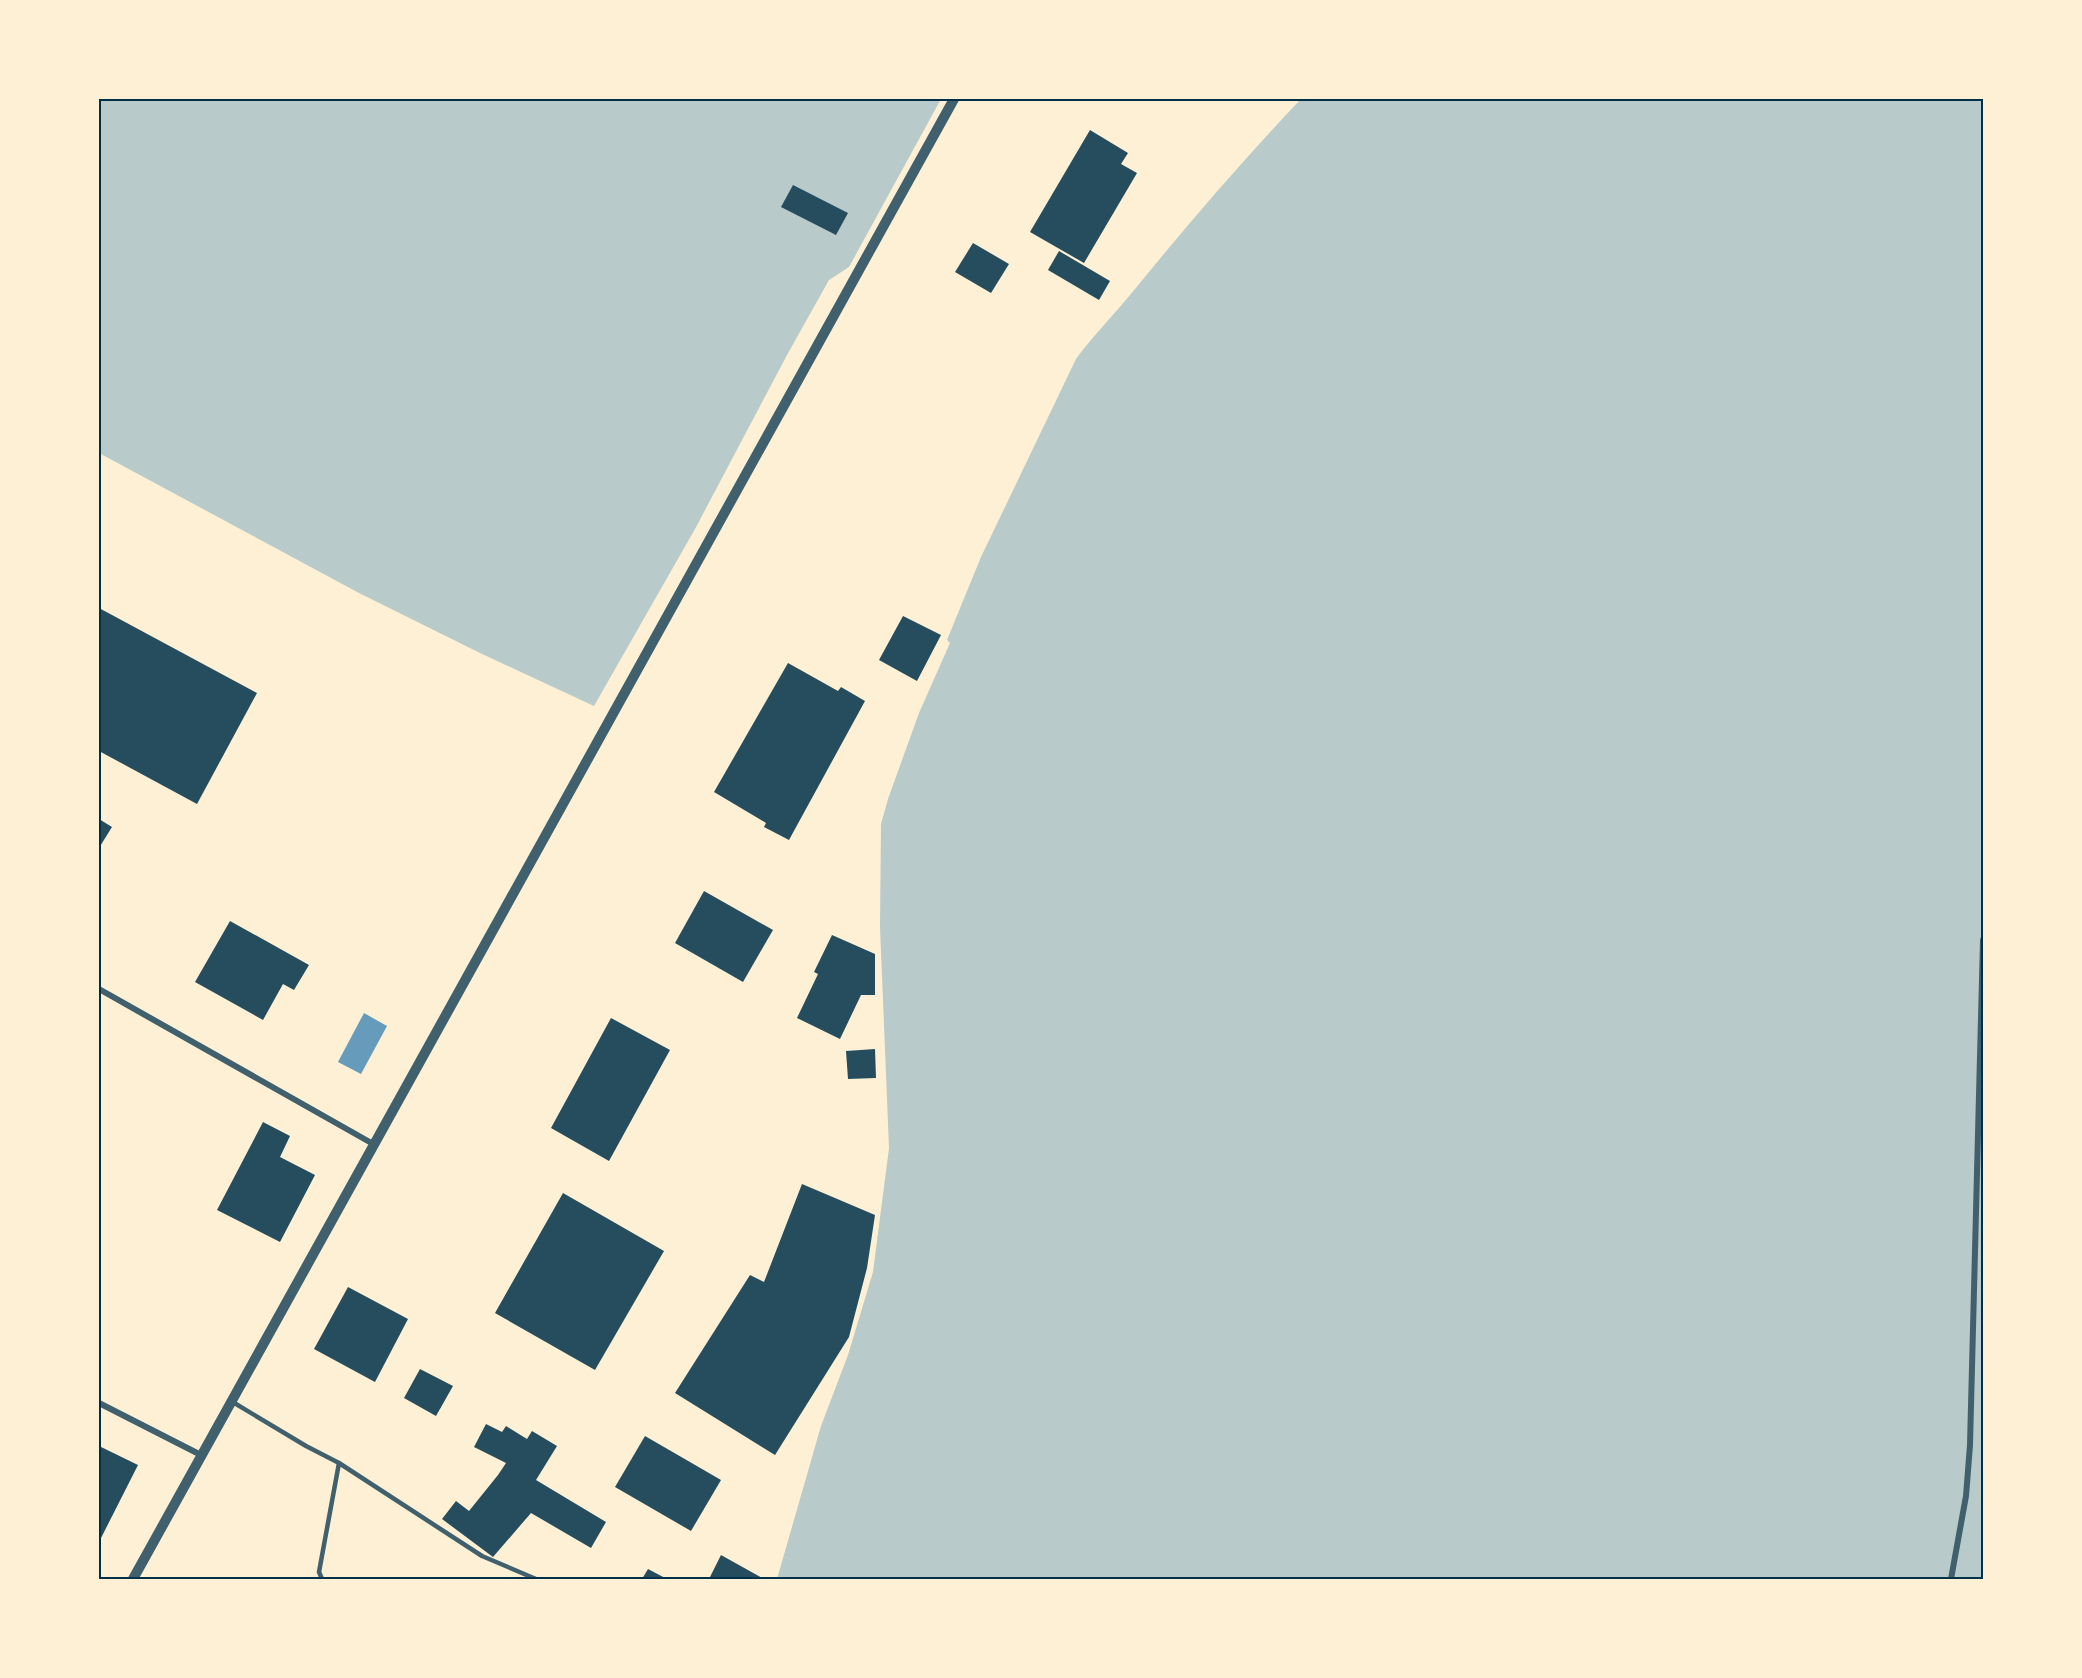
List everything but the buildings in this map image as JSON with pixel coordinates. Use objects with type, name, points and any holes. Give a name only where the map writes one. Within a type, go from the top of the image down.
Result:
[{"type":"street","points":[[133,1579],[376,1145],[437,1030],[954,99]]},
{"type":"street","points":[[1951,1579],[1966,1496],[1970,1445],[1983,940]]},
{"type":"street","points":[[99,989],[376,1145]]},
{"type":"street","points":[[99,1403],[201,1455]]},
{"type":"lane","points":[[231,1401],[339,1464],[482,1556],[536,1579]]},
{"type":"lane","points":[[322,1579],[319,1572],[339,1464]]},
{"type":"shaded area","points":[[99,99],[941,99],[849,267],[829,280],[695,529],[594,706],[359,593],[99,453]]},
{"type":"shaded area","points":[[1301,99],[1983,99],[1983,1579],[777,1579],[821,1426],[848,1355],[873,1272],[889,1148],[880,927],[881,824],[888,799],[919,713],[950,643],[947,640],[981,557],[1076,359],[1216,192]]},
{"type":"water","points":[[364,1013],[387,1026],[361,1074],[338,1062]]}]
